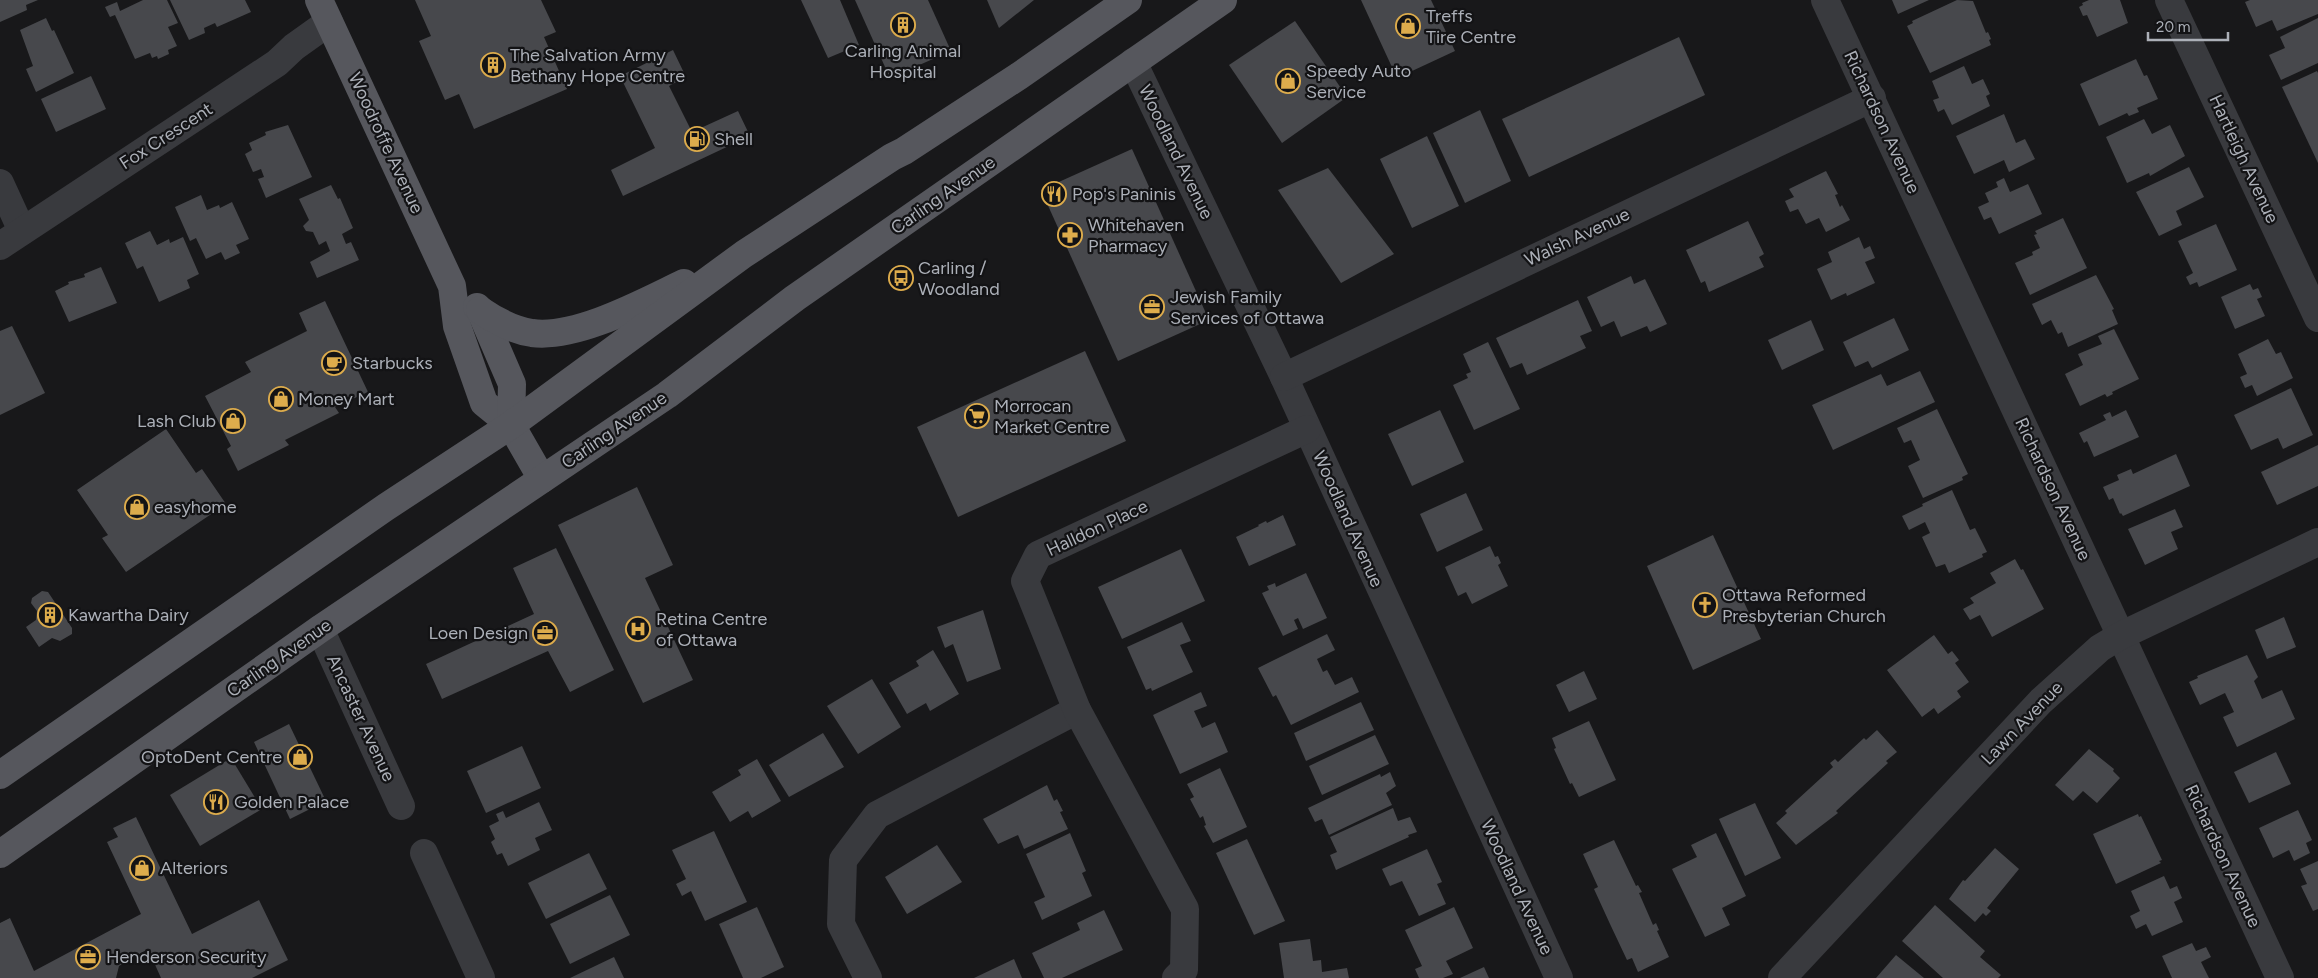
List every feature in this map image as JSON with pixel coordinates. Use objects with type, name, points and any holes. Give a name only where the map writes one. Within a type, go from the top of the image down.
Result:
[{"type":"main road","points":[[0,775],[386,507],[511,425],[744,254],[892,156],[904,151],[1014,79],[1128,0]]},
{"type":"main road","name":"Carling Avenue","points":[[0,854],[320,629],[667,395],[788,303],[1223,0]]},
{"type":"main road","name":"Woodroffe Avenue","points":[[324,11],[452,286],[457,326],[484,403],[511,425]]},
{"type":"main road","points":[[480,310],[498,322],[533,333],[569,330],[626,310],[744,254]]},
{"type":"main road","name":"Woodroffe Avenue","points":[[452,286],[480,310],[512,384],[511,425]]},
{"type":"main road","points":[[511,425],[542,479]]},
{"type":"street","name":"Richardson Avenue","points":[[1825,0],[2280,978]]},
{"type":"street","name":"Hartleigh Avenue","points":[[2169,0],[2318,318]]},
{"type":"street","name":"Fox Crescent","points":[[11,238],[277,63],[294,47],[324,11]]},
{"type":"street","name":"Woodland Avenue","points":[[1133,62],[1284,377],[1559,978]]},
{"type":"street","name":"Walsh Avenue","points":[[1284,377],[1872,98]]},
{"type":"street","points":[[0,183],[11,238]]},
{"type":"street","name":"Halldon Place","points":[[1176,978],[1184,970],[1186,909],[1077,710],[1025,581],[1038,555],[1307,429]]},
{"type":"street","name":"Lawn Avenue","points":[[1782,978],[2041,700],[2100,648],[2120,636],[2318,542]]},
{"type":"street","name":"Ancaster Avenue","points":[[320,629],[401,806]]},
{"type":"street","points":[[868,978],[841,924],[843,860],[877,815],[1077,710]]},
{"type":"street","points":[[424,853],[482,978]]},
{"type":"building","points":[[0,0],[38,0],[26,5],[27,10],[0,22]]},
{"type":"building","points":[[143,0],[167,0],[178,23],[168,27],[177,46],[168,50],[169,54],[158,59],[157,56],[152,58],[150,53],[135,59],[115,15],[110,17],[105,7],[117,2],[120,11]]},
{"type":"building","points":[[170,0],[245,0],[251,12],[217,27],[215,23],[204,28],[205,33],[189,40]]},
{"type":"building","name":"The Salvation Army Bethany Hope Centre","points":[[415,0],[541,0],[556,32],[544,37],[567,89],[474,129],[459,94],[445,100],[419,41],[431,36]]},
{"type":"building","points":[[801,0],[840,0],[859,45],[828,58]]},
{"type":"building","name":"Carling Animal Hospital","points":[[855,0],[928,0],[951,51],[890,78]]},
{"type":"building","points":[[987,0],[1034,0],[999,28]]},
{"type":"building","name":"Treffs Tire Centre","points":[[1361,0],[1431,0],[1455,51],[1397,78]]},
{"type":"building","points":[[1892,0],[1929,0],[1898,14]]},
{"type":"building","points":[[1957,0],[1973,1],[1986,33],[1988,32],[1991,39],[1989,40],[1991,45],[1930,73],[1907,26],[1913,23],[1912,21]]},
{"type":"building","points":[[2089,0],[2120,0],[2128,23],[2097,37],[2087,15],[2083,16],[2079,7],[2083,5],[2082,3]]},
{"type":"building","points":[[2250,0],[2318,0],[2318,14],[2277,31],[2272,20],[2256,27],[2245,2]]},
{"type":"building","points":[[46,18],[52,31],[54,30],[74,73],[36,92],[26,69],[33,66],[20,30]]},
{"type":"building","points":[[2318,18],[2318,63],[2281,80],[2269,55],[2285,48],[2280,37]]},
{"type":"building","name":"Speedy Auto Service","points":[[1295,21],[1347,97],[1282,143],[1229,65]]},
{"type":"building","points":[[1679,37],[1705,95],[1529,177],[1502,119]]},
{"type":"building","name":"Shell","points":[[673,50],[686,77],[669,86],[692,132],[738,111],[750,136],[623,196],[611,170],[655,148],[620,76]]},
{"type":"building","points":[[2136,59],[2144,76],[2147,75],[2158,99],[2137,108],[2139,112],[2129,116],[2127,113],[2099,126],[2080,84]]},
{"type":"building","points":[[1964,66],[1972,84],[1983,79],[1990,94],[1986,96],[1990,106],[1952,125],[1944,109],[1938,112],[1933,100],[1939,98],[1932,81]]},
{"type":"building","points":[[2317,71],[2318,73],[2318,163],[2282,87]]},
{"type":"building","points":[[91,76],[106,109],[56,132],[41,99]]},
{"type":"building","points":[[1480,110],[1511,181],[1465,203],[1433,133]]},
{"type":"building","points":[[2004,114],[2016,143],[2025,139],[2035,159],[2009,172],[2004,160],[1974,174],[1956,136]]},
{"type":"building","points":[[2144,119],[2152,134],[2170,125],[2185,156],[2150,176],[2149,173],[2127,183],[2106,137]]},
{"type":"building","points":[[288,125],[312,177],[266,198],[258,179],[264,177],[261,169],[253,172],[245,154],[252,150],[249,143],[266,135],[265,132]]},
{"type":"building","points":[[1427,136],[1459,206],[1412,228],[1380,159]]},
{"type":"building","points":[[1132,149],[1209,320],[1118,361],[1041,190]]},
{"type":"building","points":[[2189,167],[2204,197],[2176,211],[2182,225],[2159,236],[2136,192]]},
{"type":"building","points":[[1328,168],[1394,254],[1341,283],[1278,190]]},
{"type":"building","points":[[1826,171],[1838,194],[1835,195],[1840,207],[1842,205],[1850,220],[1826,232],[1819,218],[1806,224],[1798,209],[1790,212],[1785,201],[1794,197],[1789,189]]},
{"type":"building","points":[[2004,178],[2010,192],[2028,184],[2042,214],[1999,234],[1991,217],[1984,220],[1978,207],[1989,202],[1985,193],[1998,187],[1996,182]]},
{"type":"building","points":[[331,185],[338,199],[340,198],[353,228],[342,234],[346,244],[351,242],[359,260],[317,278],[310,262],[330,251],[326,241],[319,245],[313,232],[306,231],[303,226],[309,220],[299,199]]},
{"type":"building","points":[[201,195],[207,210],[219,205],[220,208],[232,202],[249,239],[236,245],[240,253],[225,260],[221,252],[206,259],[196,238],[190,241],[175,207]]},
{"type":"building","points":[[2063,218],[2087,268],[2030,295],[2015,263],[2033,255],[2032,252],[2040,248],[2034,235],[2037,234],[2035,231]]},
{"type":"building","points":[[1748,221],[1764,254],[1759,257],[1764,267],[1709,292],[1705,281],[1701,283],[1686,250]]},
{"type":"building","points":[[2216,224],[2237,270],[2199,287],[2197,282],[2190,285],[2186,277],[2193,273],[2178,241]]},
{"type":"building","points":[[150,231],[157,245],[169,239],[170,243],[183,237],[199,274],[187,280],[190,288],[159,302],[143,266],[137,269],[125,243]]},
{"type":"building","points":[[1859,237],[1864,249],[1870,246],[1875,258],[1865,262],[1875,283],[1847,296],[1846,293],[1831,300],[1817,269],[1832,262],[1828,252]]},
{"type":"building","points":[[101,267],[117,303],[69,322],[55,291],[69,284],[68,282],[85,277],[84,274]]},
{"type":"building","points":[[2096,275],[2114,309],[2112,310],[2118,324],[2068,347],[2062,332],[2058,334],[2051,320],[2042,325],[2032,304]]},
{"type":"building","points":[[1631,276],[1634,284],[1645,279],[1667,324],[1650,332],[1647,326],[1621,337],[1614,321],[1601,327],[1587,297]]},
{"type":"building","points":[[2250,284],[2253,290],[2258,288],[2262,297],[2257,299],[2265,316],[2235,329],[2221,297]]},
{"type":"building","points":[[1578,300],[1592,331],[1580,336],[1586,348],[1527,375],[1522,363],[1510,368],[1496,338]]},
{"type":"building","points":[[325,301],[368,392],[335,407],[339,413],[285,440],[289,445],[238,471],[227,449],[231,446],[205,396],[251,372],[245,362],[307,331],[299,313]]},
{"type":"building","points":[[1894,318],[1909,350],[1872,368],[1868,361],[1855,367],[1843,342]]},
{"type":"building","points":[[1811,320],[1824,350],[1782,370],[1768,340]]},
{"type":"building","points":[[12,326],[45,393],[0,415],[0,331]]},
{"type":"building","points":[[2114,329],[2139,379],[2112,392],[2113,394],[2107,397],[2105,394],[2080,406],[2065,374],[2083,365],[2078,354],[2102,344],[2098,336]]},
{"type":"building","points":[[2268,339],[2276,354],[2281,352],[2293,378],[2257,396],[2252,385],[2245,388],[2240,377],[2247,374],[2238,354]]},
{"type":"building","points":[[1488,342],[1520,409],[1474,430],[1453,385],[1468,378],[1466,374],[1471,372],[1463,354]]},
{"type":"building","points":[[1085,351],[1126,441],[958,517],[917,427]]},
{"type":"building","points":[[1920,371],[1935,402],[1833,450],[1812,405],[1881,374],[1887,386]]},
{"type":"building","points":[[2291,388],[2313,435],[2283,449],[2278,438],[2251,450],[2234,415]]},
{"type":"building","points":[[1937,409],[1968,474],[1962,477],[1963,480],[1923,498],[1908,466],[1920,460],[1911,440],[1904,443],[1897,428]]},
{"type":"building","points":[[1440,410],[1464,462],[1412,486],[1388,434]]},
{"type":"building","points":[[2126,410],[2139,437],[2094,457],[2087,441],[2084,443],[2079,433],[2106,420],[2103,415],[2110,412],[2112,417]]},
{"type":"building","name":"easyhome","points":[[166,429],[196,473],[202,469],[226,504],[126,572],[102,538],[108,535],[77,490]]},
{"type":"building","points":[[2318,445],[2318,486],[2277,505],[2261,472]]},
{"type":"building","points":[[2176,454],[2190,486],[2123,516],[2120,514],[2113,498],[2109,500],[2103,487],[2119,480],[2117,475],[2131,469],[2133,474]]},
{"type":"building","name":"Retina Centre of Ottawa","points":[[637,487],[673,565],[645,578],[693,680],[643,703],[558,525]]},
{"type":"building","points":[[1952,490],[1970,530],[1975,528],[1987,552],[1982,554],[1983,557],[1949,573],[1945,564],[1936,567],[1922,537],[1930,533],[1925,522],[1909,530],[1902,516]]},
{"type":"building","points":[[1466,493],[1483,530],[1437,552],[1420,514]]},
{"type":"building","points":[[2175,509],[2183,527],[2171,532],[2178,549],[2145,565],[2128,529]]},
{"type":"building","points":[[1283,515],[1296,545],[1249,566],[1236,537],[1266,521],[1267,523]]},
{"type":"building","name":"Ottawa Reformed Presbyterian Church","points":[[1713,535],[1761,639],[1693,670],[1647,566]]},
{"type":"building","points":[[1490,546],[1495,557],[1498,556],[1501,563],[1498,565],[1508,586],[1472,604],[1466,592],[1458,596],[1445,567]]},
{"type":"building","name":"Loen Design","points":[[556,548],[614,670],[570,692],[548,651],[442,699],[426,664],[534,614],[513,568]]},
{"type":"building","points":[[1181,549],[1205,601],[1122,639],[1098,587]]},
{"type":"building","points":[[2015,559],[2021,570],[2023,569],[2044,609],[1992,637],[1980,615],[1970,620],[1963,609],[1974,603],[1970,598],[1996,583],[1990,573]]},
{"type":"building","points":[[1306,573],[1327,618],[1303,629],[1298,618],[1294,620],[1298,629],[1283,636],[1262,593],[1269,590],[1267,586],[1275,583],[1276,587]]},
{"type":"building","name":"Kawartha Dairy","points":[[42,591],[48,592],[72,628],[72,634],[60,641],[52,638],[39,647],[26,627],[36,620],[37,611],[31,603],[32,598]]},
{"type":"building","points":[[983,610],[1001,669],[967,682],[953,644],[945,648],[937,627]]},
{"type":"building","points":[[2284,617],[2296,647],[2267,659],[2255,630]]},
{"type":"building","points":[[1182,622],[1191,641],[1180,645],[1193,672],[1152,691],[1151,688],[1146,690],[1127,647]]},
{"type":"building","points":[[1327,634],[1335,650],[1317,659],[1323,672],[1327,670],[1335,685],[1352,677],[1359,692],[1291,725],[1276,695],[1273,697],[1258,668]]},
{"type":"building","points":[[1934,635],[1948,654],[1952,651],[1959,660],[1955,663],[1969,682],[1957,691],[1961,697],[1938,714],[1934,708],[1922,717],[1887,670]]},
{"type":"building","points":[[933,650],[959,694],[930,711],[926,703],[907,714],[889,683],[919,666],[916,661]]},
{"type":"building","points":[[2247,655],[2258,677],[2254,681],[2262,699],[2282,690],[2295,719],[2237,747],[2223,717],[2234,712],[2225,693],[2200,705],[2189,682],[2198,678],[2197,676]]},
{"type":"building","points":[[1584,671],[1597,699],[1569,712],[1556,685]]},
{"type":"building","points":[[872,679],[901,727],[858,754],[827,706]]},
{"type":"building","points":[[1201,692],[1207,706],[1194,711],[1202,728],[1215,722],[1228,752],[1180,774],[1153,715]]},
{"type":"building","points":[[1361,702],[1374,730],[1306,761],[1294,733]]},
{"type":"building","points":[[1589,721],[1616,780],[1579,797],[1572,783],[1570,784],[1554,749],[1556,748],[1552,738]]},
{"type":"building","points":[[289,724],[326,801],[290,819],[254,742]]},
{"type":"building","points":[[1877,730],[1897,752],[1886,761],[1888,763],[1836,811],[1838,813],[1796,845],[1776,823],[1787,813],[1785,811],[1833,767],[1830,763],[1835,759],[1838,762],[1864,738],[1866,740]]},
{"type":"building","points":[[823,733],[844,767],[789,797],[769,765]]},
{"type":"building","points":[[1375,735],[1389,764],[1322,795],[1309,766]]},
{"type":"building","points":[[522,746],[541,788],[486,813],[467,771]]},
{"type":"building","points":[[2089,749],[2114,769],[2113,771],[2120,778],[2097,803],[2083,791],[2073,801],[2055,785]]},
{"type":"building","points":[[2276,752],[2291,784],[2249,803],[2234,772]]},
{"type":"building","name":"Golden Palace","points":[[231,758],[262,809],[200,846],[170,795]]},
{"type":"building","points":[[757,759],[781,801],[752,818],[748,811],[730,822],[712,792],[741,775],[738,770]]},
{"type":"building","points":[[1220,768],[1247,827],[1213,843],[1204,826],[1206,825],[1203,816],[1200,818],[1190,799],[1194,797],[1187,784]]},
{"type":"building","points":[[1390,772],[1396,786],[1386,793],[1392,805],[1329,835],[1322,819],[1315,822],[1308,808],[1380,774],[1381,777]]},
{"type":"building","points":[[1047,785],[1054,801],[1057,799],[1063,811],[1060,812],[1068,829],[1024,849],[1018,835],[998,844],[983,819]]},
{"type":"building","points":[[539,802],[552,830],[535,838],[540,850],[508,866],[502,853],[497,855],[491,842],[495,839],[489,826],[499,821],[496,814],[503,811],[506,818]]},
{"type":"building","points":[[1755,803],[1781,858],[1745,876],[1719,819]]},
{"type":"building","points":[[1393,808],[1398,821],[1410,817],[1417,832],[1336,870],[1330,855],[1337,852],[1330,837]]},
{"type":"building","points":[[2298,810],[2312,840],[2306,843],[2310,853],[2294,861],[2289,850],[2273,858],[2259,828]]},
{"type":"building","points":[[2138,814],[2139,817],[2141,816],[2162,860],[2159,861],[2161,863],[2116,884],[2093,834]]},
{"type":"building","points":[[136,817],[192,934],[259,900],[288,960],[252,978],[161,978],[148,949],[119,966],[116,978],[0,978],[0,923],[10,918],[34,971],[141,914],[107,842],[118,837],[113,828]]},
{"type":"building","points":[[714,831],[747,902],[705,921],[691,891],[682,896],[676,884],[686,879],[672,850]]},
{"type":"building","points":[[1070,833],[1086,871],[1082,873],[1092,896],[1042,920],[1034,902],[1045,897],[1026,854]]},
{"type":"building","points":[[1716,833],[1746,896],[1722,908],[1730,925],[1705,937],[1672,869],[1697,857],[1691,845]]},
{"type":"building","points":[[1247,839],[1285,921],[1254,935],[1216,853]]},
{"type":"building","points":[[1614,840],[1636,886],[1638,885],[1642,892],[1639,893],[1653,925],[1656,923],[1659,930],[1657,931],[1669,957],[1638,972],[1632,958],[1627,960],[1610,924],[1594,889],[1598,887],[1583,854]]},
{"type":"building","points":[[937,845],[962,882],[907,914],[885,877]]},
{"type":"building","points":[[1995,848],[2019,869],[1987,908],[1991,911],[1986,916],[1983,913],[1975,922],[1949,899],[1963,880],[1965,881]]},
{"type":"building","points":[[1427,849],[1442,882],[1437,884],[1446,904],[1419,916],[1402,881],[1390,886],[1382,869]]},
{"type":"building","points":[[589,853],[607,889],[546,919],[528,883]]},
{"type":"building","points":[[2318,861],[2318,909],[2313,911],[2301,886],[2307,884],[2300,869]]},
{"type":"building","points":[[2164,876],[2170,889],[2177,886],[2182,898],[2174,902],[2183,922],[2152,936],[2146,924],[2136,929],[2130,916],[2140,911],[2131,891]]},
{"type":"building","points":[[610,895],[630,935],[570,964],[550,924]]},
{"type":"building","points":[[1935,905],[1985,951],[1980,957],[2001,975],[1998,978],[1943,978],[1902,941]]},
{"type":"building","points":[[757,907],[784,967],[761,978],[743,978],[719,924]]},
{"type":"building","points":[[1454,907],[1473,948],[1446,961],[1453,974],[1443,978],[1419,978],[1415,969],[1422,966],[1405,930]]},
{"type":"building","points":[[1104,910],[1123,950],[1062,978],[1044,978],[1032,953],[1080,930],[1077,923]]},
{"type":"building","points":[[1310,939],[1313,961],[1321,960],[1322,972],[1347,968],[1349,978],[1284,978],[1279,943]]},
{"type":"building","points":[[2192,943],[2196,951],[2206,947],[2211,957],[2201,962],[2209,978],[2172,978],[2162,956]]},
{"type":"building","points":[[1896,955],[1924,978],[1876,978]]},
{"type":"building","points":[[614,957],[624,978],[570,978]]},
{"type":"building","points":[[1014,959],[1022,978],[974,978]]},
{"type":"building","points":[[1484,967],[1489,978],[1460,978]]},
{"type":"place","name":"Carling Animal Hospital","points":[[903,25]]},
{"type":"place","name":"Treffs Tire Centre","points":[[1408,26]]},
{"type":"place","name":"The Salvation Army Bethany Hope Centre","points":[[493,65]]},
{"type":"place","name":"Speedy Auto Service","points":[[1288,81]]},
{"type":"place","name":"Shell","points":[[697,139]]},
{"type":"place","name":"Pop's Paninis","points":[[1054,194]]},
{"type":"place","name":"Whitehaven Pharmacy","points":[[1070,235]]},
{"type":"place","name":"Carling / Woodland","points":[[901,278]]},
{"type":"place","name":"Jewish Family Services of Ottawa","points":[[1152,307]]},
{"type":"place","name":"Starbucks","points":[[334,363]]},
{"type":"place","name":"Money Mart","points":[[281,399]]},
{"type":"place","name":"Morrocan Market Centre","points":[[977,416]]},
{"type":"place","name":"Lash Club","points":[[233,421]]},
{"type":"place","name":"easyhome","points":[[137,507]]},
{"type":"place","name":"Ottawa Reformed Presbyterian Church","points":[[1705,605]]},
{"type":"place","name":"Kawartha Dairy","points":[[50,615]]},
{"type":"place","name":"Retina Centre of Ottawa","points":[[638,629]]},
{"type":"place","name":"Loen Design","points":[[545,633]]},
{"type":"place","name":"OptoDent Centre","points":[[300,757]]},
{"type":"place","name":"Golden Palace","points":[[216,802]]},
{"type":"place","name":"Alteriors","points":[[142,868]]},
{"type":"place","name":"Henderson Security","points":[[88,957]]}]
